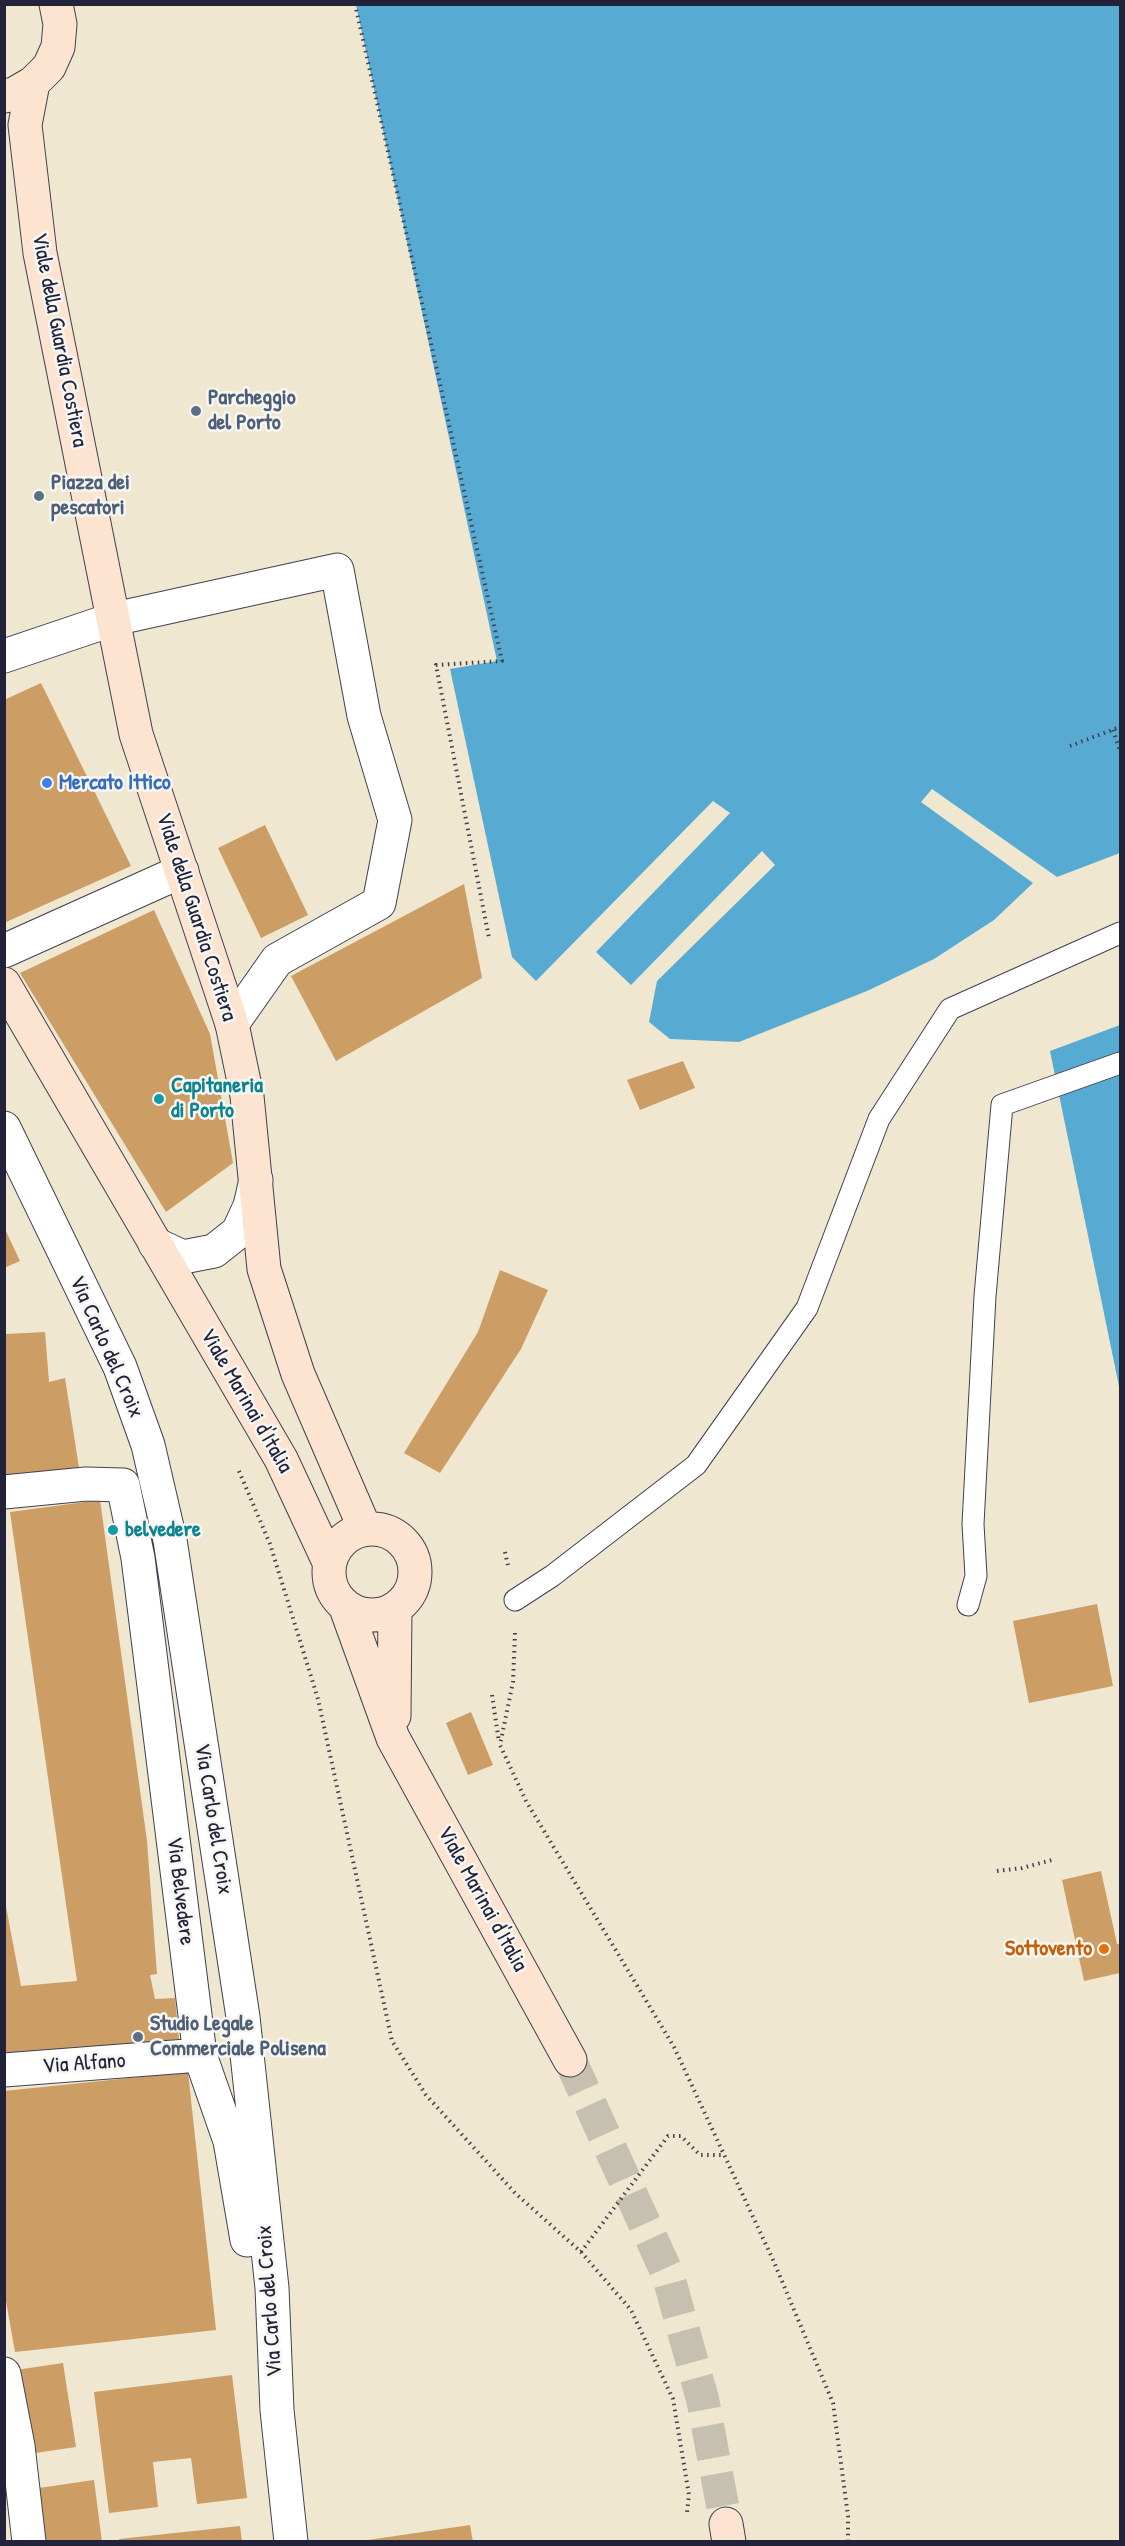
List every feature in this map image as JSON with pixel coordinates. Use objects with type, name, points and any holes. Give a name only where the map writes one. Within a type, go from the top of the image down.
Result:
[{"type":"main road","points":[[19,89],[49,67],[58,46],[60,24],[56,4]]},
{"type":"main road","name":"Viale della Guardia Costiera","points":[[19,89],[40,253],[136,734],[232,1024],[247,1096],[264,1269],[298,1374],[365,1529]]},
{"type":"main road","name":"Viale Marinai d'Italia","points":[[4,984],[281,1459],[329,1562],[328,1574],[331,1587],[346,1608],[393,1738],[570,2060]]},
{"type":"main road","points":[[329,1562],[334,1550],[342,1540],[365,1529],[391,1532],[401,1539],[414,1559],[415,1582],[411,1593],[395,1609],[370,1616],[346,1608]]},
{"type":"main road","name":"Viale Marinai d'Italia","points":[[393,1738],[395,1609]]},
{"type":"street","points":[[4,656],[114,619],[338,570],[364,716],[395,820],[379,903],[277,960],[232,1024]]},
{"type":"street","points":[[4,951],[182,871]]},
{"type":"street","name":"Via Carlo del Croix","points":[[4,1128],[120,1367],[148,1444],[170,1540],[243,2017],[272,2288],[277,2410],[291,2541]]},
{"type":"street","points":[[155,1244],[183,1257],[214,1251],[238,1232],[250,1206],[256,1179]]},
{"type":"street","name":"Via Belvedere","points":[[4,1492],[86,1484],[123,1485],[138,1558],[200,2055],[230,2141],[277,2410]]},
{"type":"street","name":"Via Alfano","points":[[4,2070],[200,2055]]},
{"type":"street","points":[[4,2374],[18,2446],[29,2541]]},
{"type":"lane","points":[[515,1600],[552,1576],[696,1465],[807,1308],[879,1119],[950,1009],[1120,933]]},
{"type":"lane","points":[[968,1605],[976,1576],[973,1524],[985,1296],[1002,1105],[1120,1064]]},
{"type":"path","points":[[355,4],[502,661],[436,665],[489,938]]},
{"type":"path","points":[[1070,746],[1120,727]]},
{"type":"path","points":[[1113,730],[1120,751]]},
{"type":"path","points":[[238,1469],[270,1544],[318,1700],[392,2041],[426,2095],[515,2193],[581,2252],[632,2310],[673,2399],[689,2494],[687,2518]]},
{"type":"path","points":[[500,1745],[513,1682],[515,1600],[506,1552]]},
{"type":"path","points":[[492,1695],[500,1745],[526,1801],[674,2047],[774,2262],[833,2403],[848,2516],[848,2541]]},
{"type":"path","points":[[997,1871],[1022,1868],[1052,1860]]},
{"type":"path","points":[[581,2252],[668,2136],[681,2136],[700,2155],[724,2155]]},
{"type":"water","points":[[356,5],[1120,5],[1120,853],[1057,877],[932,789],[921,802],[1033,883],[994,920],[934,959],[867,991],[739,1042],[670,1039],[649,1022],[657,981],[775,865],[762,851],[631,985],[596,952],[730,813],[713,801],[536,981],[512,957],[450,669],[497,661]]},
{"type":"water","points":[[1120,1025],[1120,1391],[1050,1051]]},
{"type":"building","name":"Mercato Ittico","points":[[41,683],[131,866],[4,923],[4,700]]},
{"type":"building","points":[[265,825],[308,915],[261,938],[218,848]]},
{"type":"building","points":[[464,884],[482,978],[336,1061],[291,976]]},
{"type":"building","name":"Capitaneria di Porto","points":[[154,910],[210,1034],[233,1163],[166,1212],[20,973]]},
{"type":"building","points":[[683,1061],[695,1088],[640,1110],[627,1080]]},
{"type":"building","points":[[4,1227],[20,1261],[4,1268]]},
{"type":"building","points":[[500,1270],[548,1290],[521,1349],[440,1473],[404,1453],[478,1332]]},
{"type":"building","points":[[45,1332],[49,1382],[65,1378],[80,1474],[5,1482],[5,1334]]},
{"type":"building","points":[[100,1500],[147,1841],[157,1974],[150,1975],[155,1999],[175,1998],[179,2039],[4,2056],[4,1896],[21,1986],[77,1981],[10,1512]]},
{"type":"building","points":[[1097,1604],[1113,1686],[1029,1703],[1013,1621]]},
{"type":"building","points":[[471,1712],[493,1765],[468,1775],[446,1723]]},
{"type":"building","points":[[1101,1871],[1117,1944],[1120,1944],[1120,1973],[1084,1981],[1062,1880]]},
{"type":"building","points":[[188,2072],[216,2330],[15,2352],[4,2290],[4,2091]]},
{"type":"building","points":[[63,2363],[76,2447],[28,2454],[16,2370]]},
{"type":"building","points":[[232,2375],[247,2498],[197,2504],[191,2458],[153,2462],[158,2507],[109,2513],[94,2392]]},
{"type":"building","points":[[94,2480],[102,2542],[39,2542],[32,2489]]},
{"type":"building","points":[[470,2525],[473,2542],[368,2542],[368,2540]]},
{"type":"building","points":[[240,2526],[242,2542],[120,2542],[119,2539]]},
{"type":"tunnel","points":[[570,2060],[668,2275],[703,2401],[726,2524]]},
{"type":"place","name":"Parcheggio del Porto","points":[[196,411]]},
{"type":"place","name":"Piazza dei pescatori","points":[[39,496]]},
{"type":"place","name":"Mercato Ittico","points":[[47,783]]},
{"type":"place","name":"Capitaneria di Porto","points":[[159,1099]]},
{"type":"place","name":"belvedere","points":[[113,1530]]},
{"type":"place","name":"Sottovento","points":[[1104,1949]]},
{"type":"place","name":"Studio Legale Commerciale Polisena","points":[[138,2037]]}]
